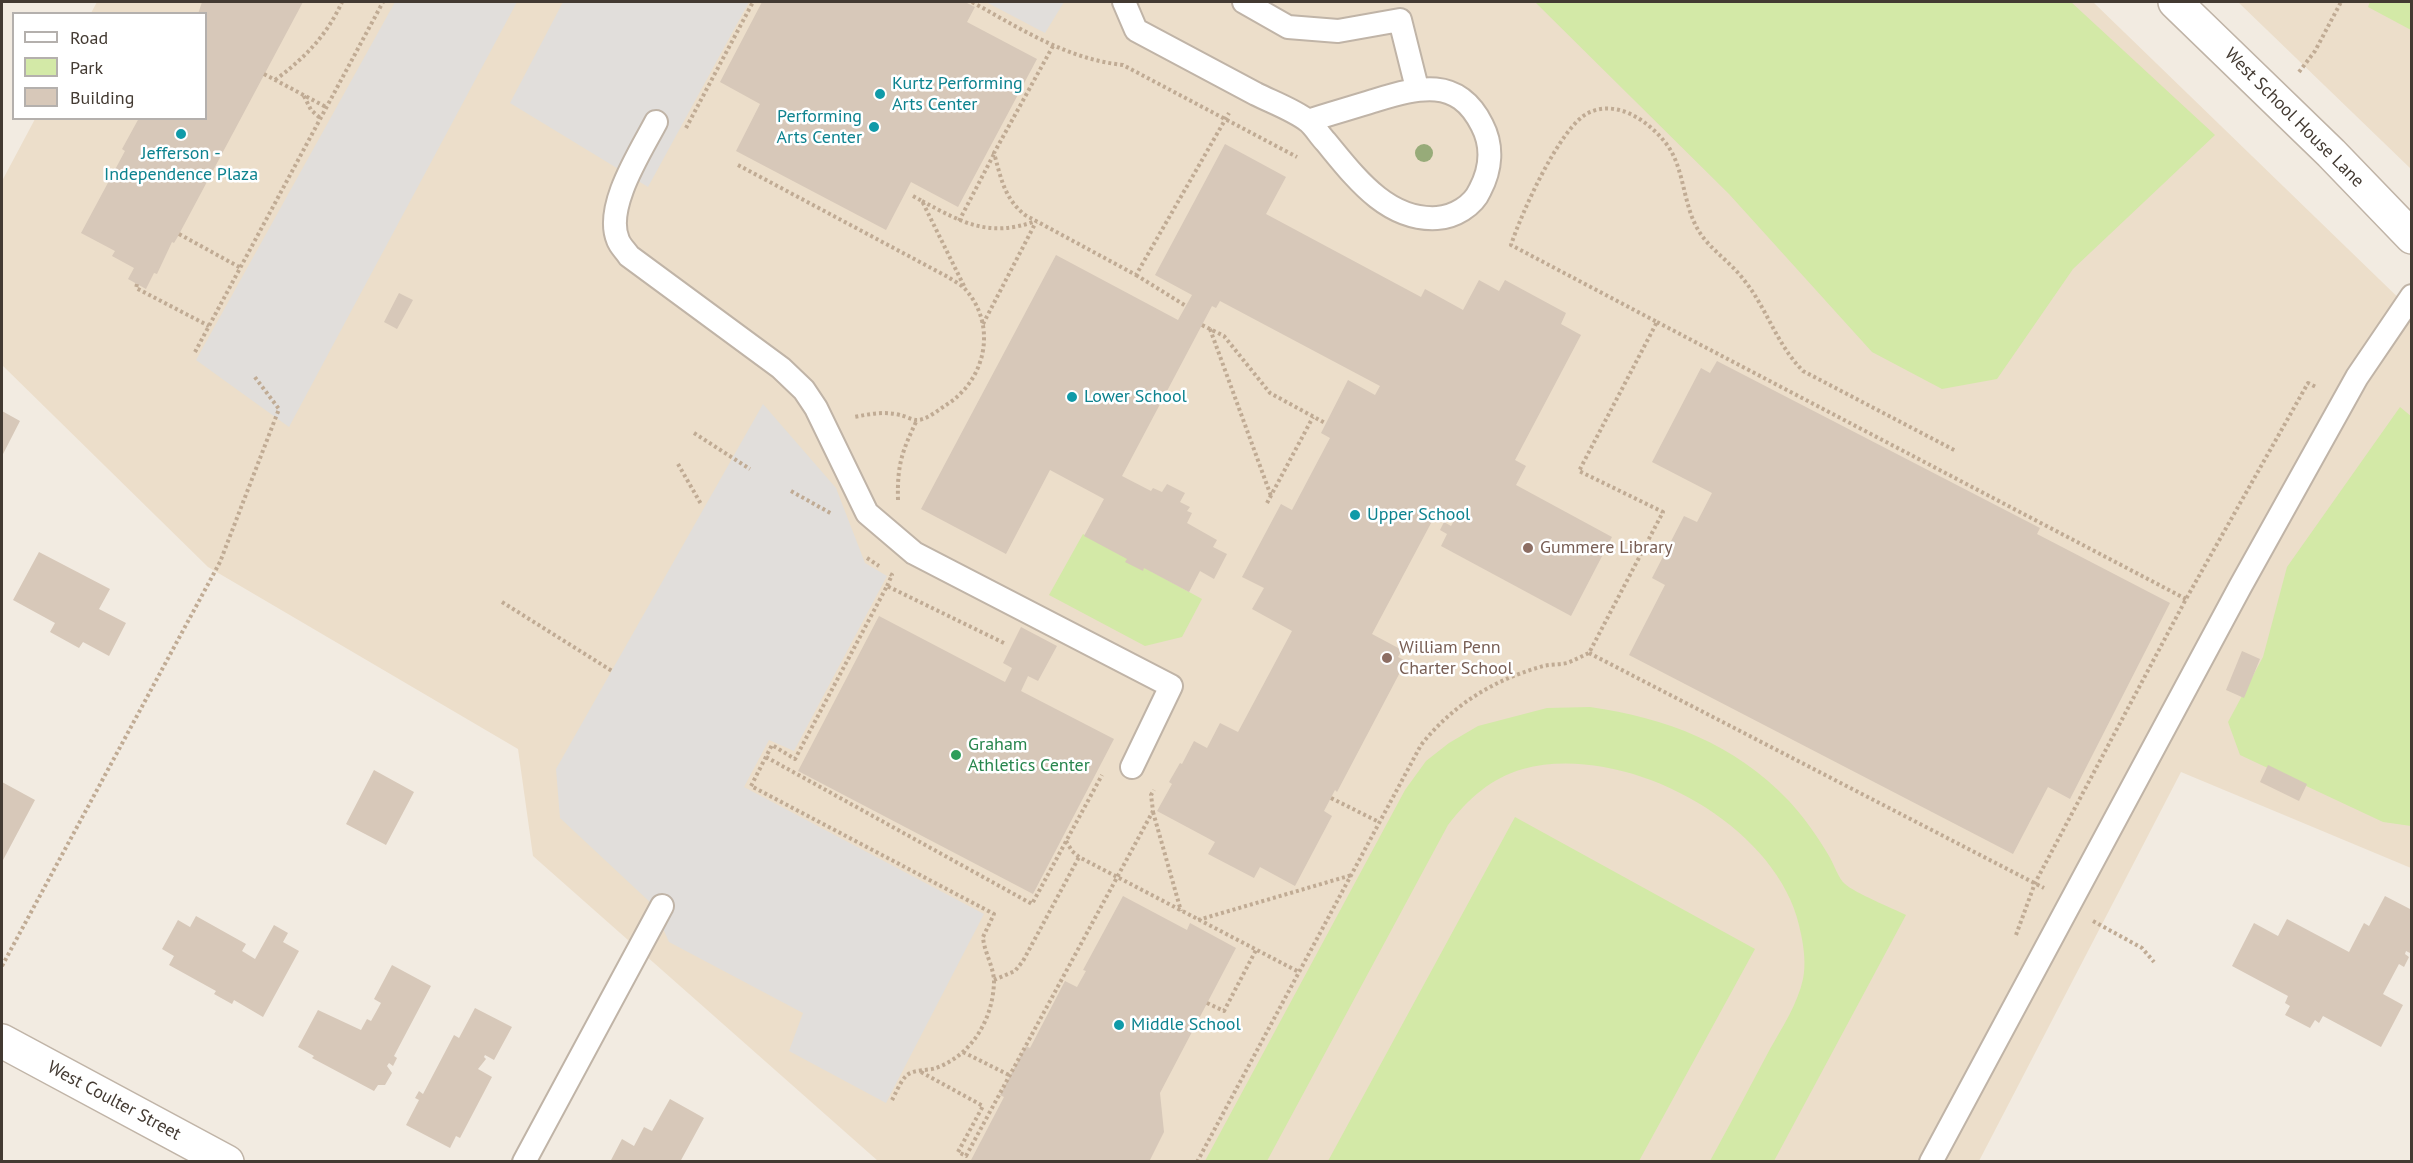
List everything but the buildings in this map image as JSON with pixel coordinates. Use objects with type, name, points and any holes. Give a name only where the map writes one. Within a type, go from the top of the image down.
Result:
[{"type":"street","name":"West School House Lane","points":[[2175,2],[2331,153],[2412,237]]},
{"type":"street","name":"West Coulter Street","points":[[2,1041],[227,1161]]},
{"type":"lane","points":[[1124,2],[1136,30],[1308,121],[1378,200],[1403,213],[1427,219],[1446,218],[1462,210],[1477,196],[1485,180],[1490,158],[1488,136],[1476,113],[1459,96],[1440,89],[1417,88],[1308,121]]},
{"type":"lane","points":[[1244,2],[1288,27],[1338,31],[1400,20],[1417,88]]},
{"type":"lane","points":[[657,122],[621,189],[615,215],[617,240],[629,256],[774,362],[804,390],[816,408],[867,513],[914,553],[1171,686],[1132,767]]},
{"type":"lane","points":[[1931,1161],[2240,586],[2343,402],[2412,296]]},
{"type":"lane","points":[[524,1161],[662,906]]},
{"type":"path","points":[[275,80],[315,46],[342,2]]},
{"type":"path","points":[[195,352],[383,2]]},
{"type":"path","points":[[682,136],[753,2]]},
{"type":"path","points":[[972,2],[1053,46],[1097,62],[1123,65],[1320,169],[1340,159]]},
{"type":"path","points":[[2294,77],[2315,51],[2341,2]]},
{"type":"path","points":[[1024,31],[1028,25]]},
{"type":"path","points":[[959,221],[1053,46]]},
{"type":"path","points":[[264,74],[326,107]]},
{"type":"path","points":[[304,95],[310,110],[320,118]]},
{"type":"path","points":[[1956,451],[1803,371],[1786,353],[1743,277],[1705,242],[1688,208],[1675,158],[1665,141],[1634,116],[1619,109],[1589,112],[1578,119],[1551,158],[1518,222],[1510,245],[2186,599]]},
{"type":"path","points":[[1136,275],[1226,120]]},
{"type":"path","points":[[994,153],[1003,184],[1013,204],[1037,221],[1136,275],[1186,306]]},
{"type":"path","points":[[738,165],[948,277],[965,289]]},
{"type":"path","points":[[913,196],[959,221],[984,229],[1004,230],[1037,221]]},
{"type":"path","points":[[898,502],[897,471],[906,443],[917,420],[954,400],[969,387],[982,362],[984,338],[983,324],[976,304],[965,289],[922,201]]},
{"type":"path","points":[[983,324],[1037,221]]},
{"type":"path","points":[[179,234],[241,268]]},
{"type":"path","points":[[137,284],[136,288],[209,326]]},
{"type":"path","points":[[1197,1161],[1421,745],[1438,724],[1465,701],[1492,684],[1541,666],[1567,663],[1589,653],[1663,512],[1580,471],[1658,322]]},
{"type":"path","points":[[1202,325],[1224,336],[1270,393],[1325,423]]},
{"type":"path","points":[[1210,329],[1271,496]]},
{"type":"path","points":[[2,966],[220,562],[279,409],[254,376]]},
{"type":"path","points":[[2016,936],[2035,883],[2186,599],[2308,383],[2343,402]]},
{"type":"path","points":[[854,426],[850,417],[878,412],[917,420]]},
{"type":"path","points":[[1267,503],[1313,417]]},
{"type":"path","points":[[694,433],[750,469]]},
{"type":"path","points":[[678,464],[701,504]]},
{"type":"path","points":[[791,491],[838,517]]},
{"type":"path","points":[[894,498],[904,508]]},
{"type":"path","points":[[867,558],[892,575],[795,759],[772,745],[751,786],[994,914],[983,937],[994,980],[987,1021],[977,1038],[951,1061],[935,1069],[912,1072],[905,1077],[892,1100]]},
{"type":"path","points":[[886,586],[1006,644]]},
{"type":"path","points":[[502,602],[612,671]]},
{"type":"path","points":[[1589,653],[2051,891]]},
{"type":"path","points":[[766,757],[1032,904],[1103,773],[1132,767]]},
{"type":"path","points":[[1157,784],[1151,795],[1153,811],[1181,911]]},
{"type":"path","points":[[1331,798],[1379,822]]},
{"type":"path","points":[[921,1072],[983,1106],[958,1152],[966,1156],[1153,811]]},
{"type":"path","points":[[1066,841],[1079,857],[1299,972]]},
{"type":"path","points":[[994,980],[1015,971],[1023,961],[1079,857]]},
{"type":"path","points":[[1198,920],[1352,875]]},
{"type":"path","points":[[2092,921],[2142,948],[2154,962]]},
{"type":"path","points":[[1207,1003],[1224,1011],[1256,950]]},
{"type":"path","points":[[963,1052],[1008,1075]]},
{"type":"shaded area","name":"William Penn Charter School","points":[[97,2],[2093,2],[2411,310],[2411,868],[2181,772],[1979,1161],[878,1161],[533,856],[518,749],[208,567],[2,365],[2,181],[34,120],[207,120],[207,12],[92,12]]},
{"type":"shaded area","points":[[395,2],[517,2],[289,427],[196,360]]},
{"type":"shaded area","points":[[563,2],[749,2],[648,187],[510,103]]},
{"type":"shaded area","points":[[986,2],[1064,2],[1045,33]]},
{"type":"shaded area","points":[[2238,2],[2411,2],[2411,169]]},
{"type":"shaded area","points":[[763,404],[836,488],[865,563],[887,576],[794,751],[769,740],[744,787],[984,914],[886,1103],[789,1051],[803,1013],[669,942],[652,904],[560,818],[556,769]]},
{"type":"green space","points":[[1535,2],[2071,2],[2215,135],[2073,269],[1997,379],[1942,389],[1872,352],[1729,194]]},
{"type":"green space","points":[[2370,2],[2411,2],[2411,30],[2368,7]]},
{"type":"green space","points":[[2400,407],[2412,417],[2411,826],[2383,822],[2240,755],[2228,722],[2263,657],[2287,567]]},
{"type":"green space","points":[[1083,534],[1202,599],[1182,637],[1145,646],[1049,595]]},
{"type":"green space","points":[[1590,707],[1672,726],[1697,736],[1745,763],[1768,781],[1800,813],[1845,884],[1906,915],[1774,1161],[1710,1161],[1789,1015],[1801,988],[1804,968],[1803,945],[1788,895],[1764,859],[1732,827],[1694,800],[1651,780],[1607,768],[1564,764],[1523,769],[1501,778],[1472,798],[1448,825],[1267,1161],[1205,1161],[1405,790],[1426,761],[1449,743],[1478,726],[1547,708]]},
{"type":"green space","points":[[1515,817],[1755,949],[1639,1161],[1328,1161]]},
{"type":"place","name":"Kurtz Performing Arts Center","points":[[880,94]]},
{"type":"place","name":"Performing Arts Center","points":[[874,127]]},
{"type":"place","name":"Jefferson - Independence Plaza","points":[[181,134]]},
{"type":"place","name":"Lower School","points":[[1072,397]]},
{"type":"place","name":"Upper School","points":[[1355,515]]},
{"type":"place","name":"Gummere Library","points":[[1528,548]]},
{"type":"place","name":"William Penn Charter School","points":[[1387,658]]},
{"type":"place","name":"Graham Athletics Center","points":[[956,755]]},
{"type":"place","name":"Middle School","points":[[1119,1025]]}]
